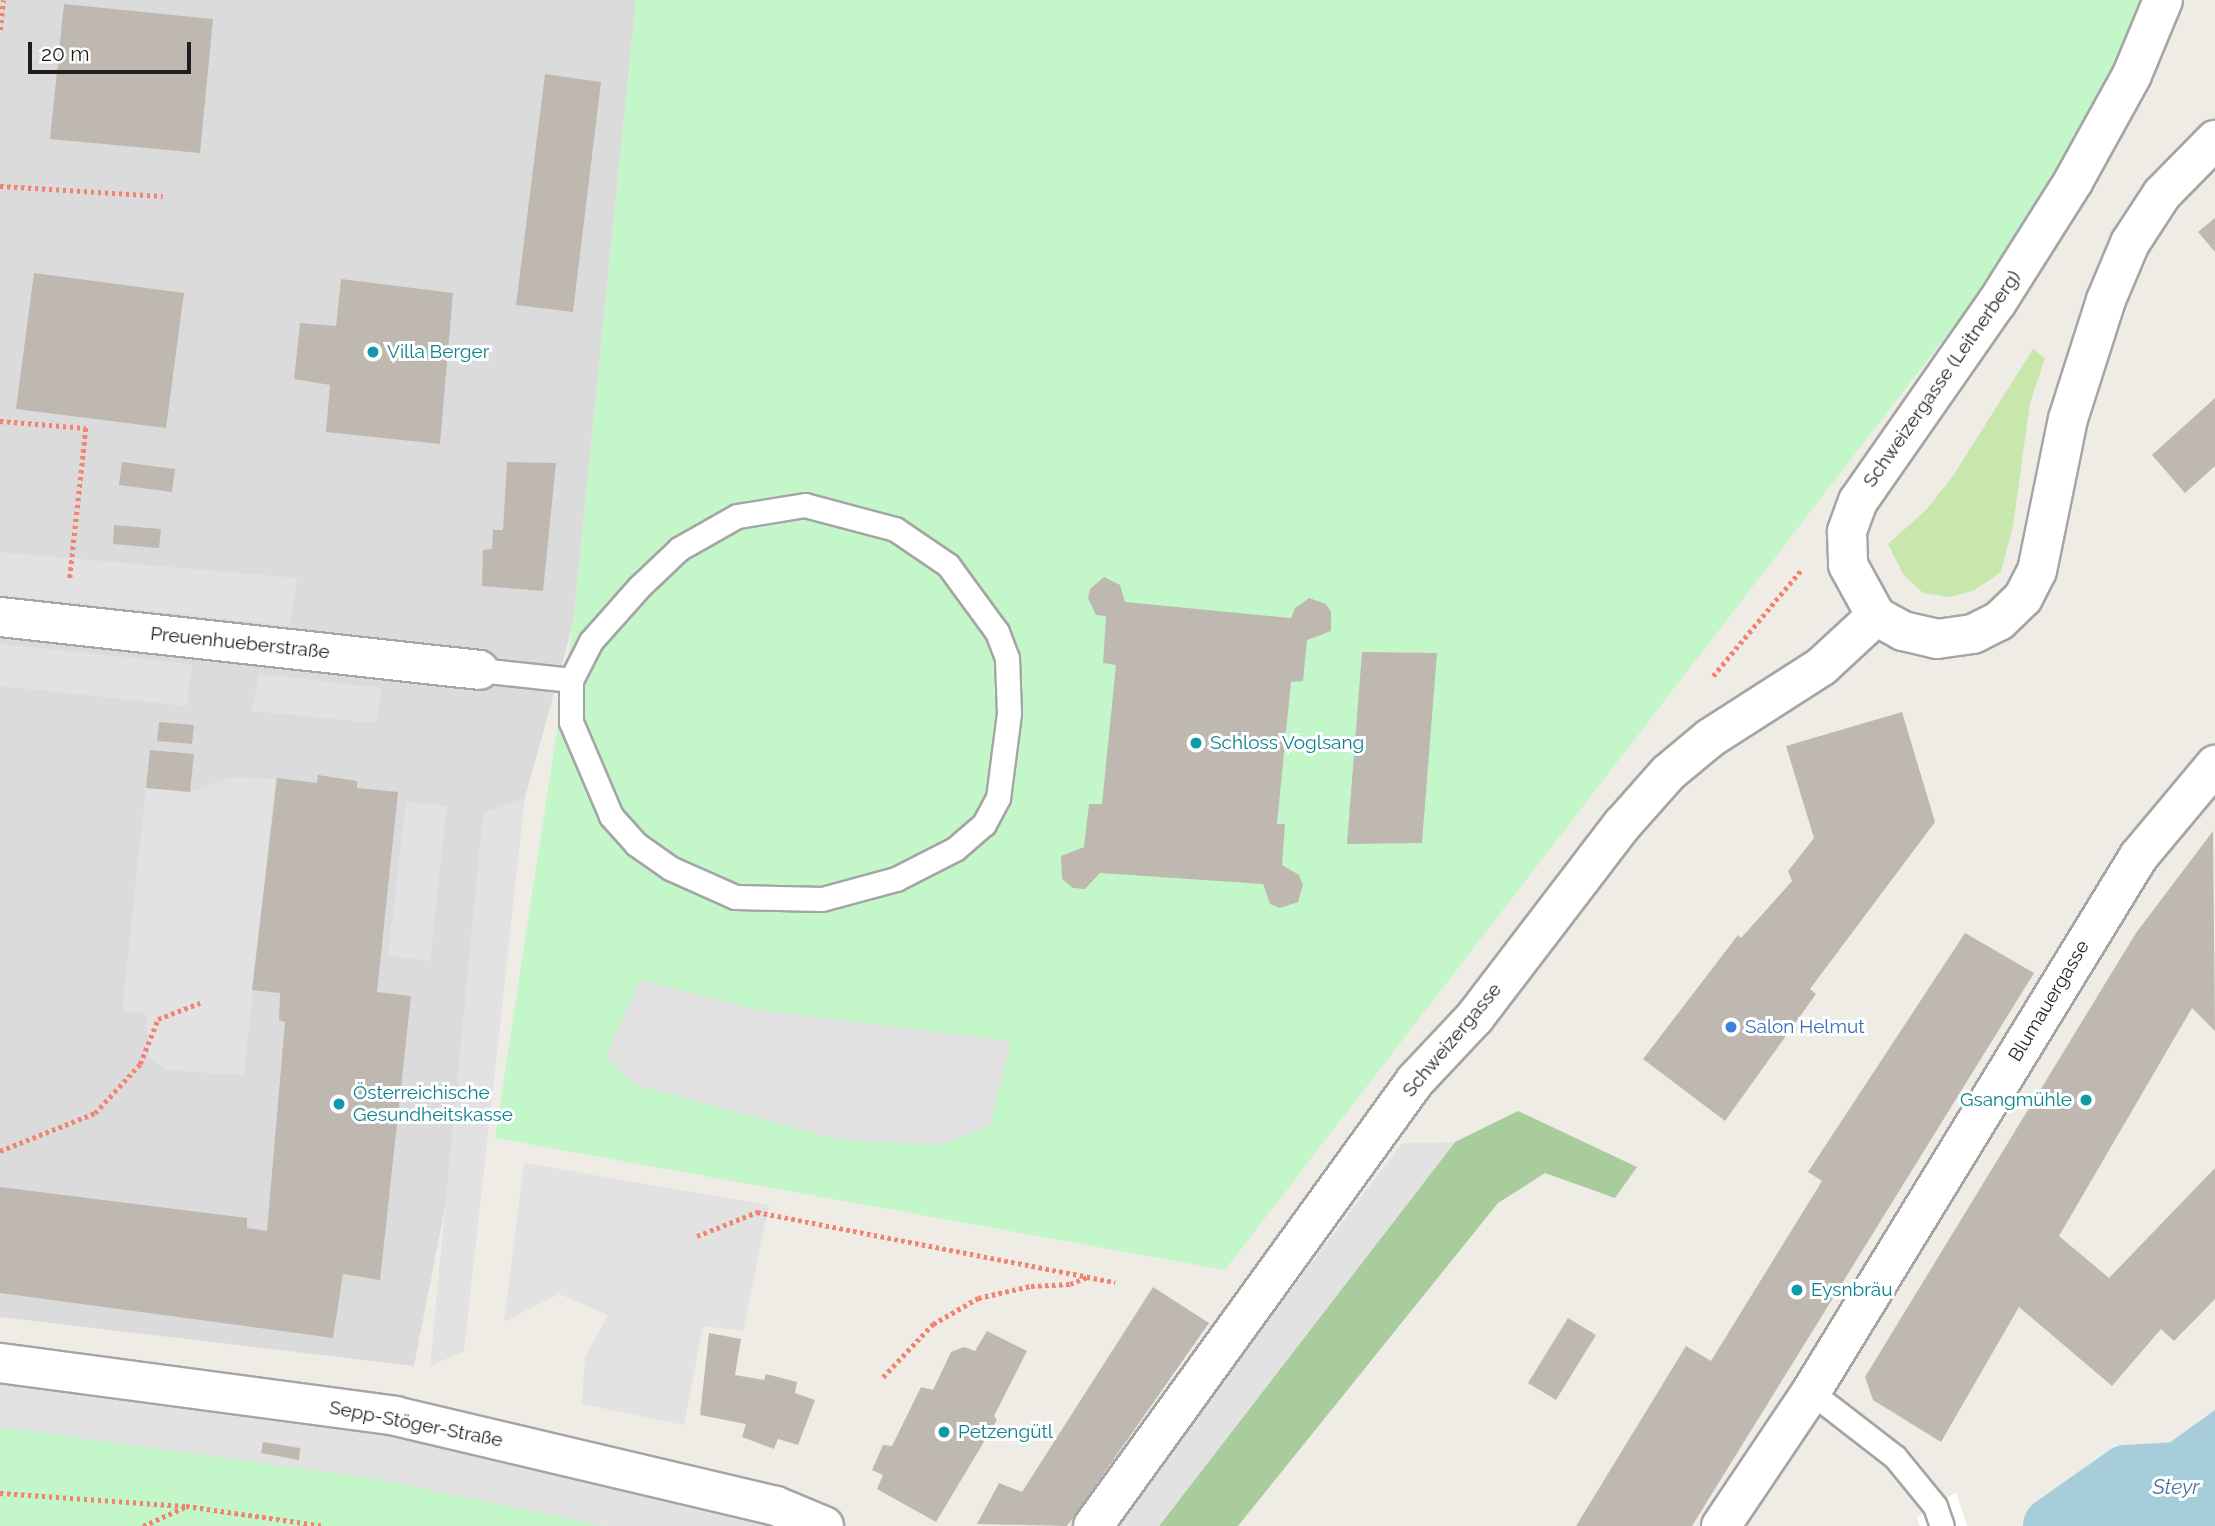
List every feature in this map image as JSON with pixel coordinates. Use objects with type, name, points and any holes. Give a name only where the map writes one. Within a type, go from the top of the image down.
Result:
[{"type":"street","name":"Schweizergasse (Leitnerberg)","points":[[1876,616],[1848,565],[1847,532],[1858,501],[1890,451],[1997,302],[2073,182],[2132,75],[2164,0]]},
{"type":"street","points":[[1876,616],[1903,631],[1949,637],[1973,634],[1990,625],[2023,598],[2037,571],[2046,537],[2084,361],[2120,266],[2162,194],[2215,140]]},
{"type":"street","name":"Schweizergasse","points":[[1093,1526],[1415,1081],[1475,1017],[1622,825],[1668,773],[1710,738],[1822,666],[1876,616]]},
{"type":"street","name":"Preuenhueberstraße","points":[[0,617],[479,670]]},
{"type":"street","name":"Blumauergasse","points":[[1721,1526],[1811,1392],[2138,856],[2215,765]]},
{"type":"street","name":"Sepp-Stöger-Straße","points":[[0,1363],[395,1416],[776,1506],[824,1526]]},
{"type":"lane","points":[[805,505],[895,529],[948,565],[984,610],[1002,645],[1009,713],[998,798],[984,824],[956,849],[896,879],[822,899],[735,897],[670,868],[636,844],[611,816],[571,722],[571,680],[591,642],[639,587],[679,549],[737,516],[805,505]]},
{"type":"lane","points":[[479,670],[571,680]]},
{"type":"lane","points":[[1811,1392],[1895,1457],[1938,1516]]},
{"type":"path","points":[[0,30],[3,0]]},
{"type":"path","points":[[0,186],[163,196]]},
{"type":"path","points":[[0,421],[86,428],[65,624]]},
{"type":"path","points":[[1706,684],[1802,568],[1847,532]]},
{"type":"path","points":[[0,1151],[95,1113],[140,1064],[158,1019],[200,1003]]},
{"type":"path","points":[[697,1236],[757,1212],[1115,1282]]},
{"type":"path","points":[[883,1377],[933,1324],[978,1298],[1031,1286],[1070,1284],[1088,1277]]},
{"type":"path","points":[[0,1493],[186,1506],[325,1526]]},
{"type":"path","points":[[143,1526],[186,1506]]},
{"type":"shaded area","points":[[0,0],[636,0],[573,624],[525,798],[414,1366],[0,1317]]},
{"type":"shaded area","points":[[0,552],[297,578],[290,626],[0,595]]},
{"type":"shaded area","points":[[0,644],[192,664],[187,706],[0,686]]},
{"type":"shaded area","points":[[259,674],[382,688],[376,723],[252,711]]},
{"type":"shaded area","points":[[229,778],[275,779],[244,1075],[167,1070],[149,1058],[146,1014],[122,1010],[146,788],[190,792]]},
{"type":"shaded area","points":[[525,798],[464,1351],[430,1366],[483,813]]},
{"type":"shaded area","points":[[406,802],[447,806],[430,961],[388,956]]},
{"type":"shaded area","points":[[640,980],[758,1010],[1011,1041],[990,1126],[943,1145],[840,1140],[635,1085],[605,1057]]},
{"type":"shaded area","points":[[1455,1142],[1159,1526],[1113,1526],[1402,1143]]},
{"type":"shaded area","points":[[524,1163],[769,1205],[743,1331],[703,1326],[684,1425],[582,1404],[585,1357],[608,1315],[559,1294],[504,1322]]},
{"type":"shaded area","points":[[0,1383],[385,1433],[770,1519],[774,1526],[604,1526],[372,1478],[0,1427]]},
{"type":"green space","points":[[636,0],[2142,0],[2133,40],[2097,120],[1960,318],[1225,1270],[495,1138],[573,624]]},
{"type":"green space","points":[[2033,349],[2045,358],[2030,403],[2013,526],[2001,572],[1973,591],[1949,597],[1923,593],[1903,574],[1888,544],[1926,510],[1953,476]]},
{"type":"green space","points":[[1518,1111],[1637,1167],[1615,1198],[1545,1173],[1498,1203],[1238,1526],[1159,1526],[1455,1142]]},
{"type":"green space","points":[[0,1427],[372,1478],[604,1526],[0,1526]]},
{"type":"water","name":"Steyr","points":[[2215,1410],[2215,1526],[2103,1526],[2126,1474]]},
{"type":"pier","points":[[1956,1492],[1967,1526],[1920,1526],[1917,1518]]},
{"type":"building","points":[[64,4],[213,19],[200,153],[50,139]]},
{"type":"building","points":[[545,74],[601,82],[573,312],[516,305]]},
{"type":"building","points":[[2215,218],[2215,252],[2198,232]]},
{"type":"building","points":[[34,273],[184,293],[166,428],[16,409]]},
{"type":"building","name":"Villa Berger","points":[[341,279],[453,293],[440,444],[326,432],[330,385],[294,379],[300,323],[336,326]]},
{"type":"building","points":[[2215,398],[2215,466],[2185,493],[2152,455]]},
{"type":"building","points":[[122,462],[175,469],[172,492],[119,485]]},
{"type":"building","points":[[507,462],[556,463],[543,591],[482,586],[483,550],[492,549],[493,530],[503,530]]},
{"type":"building","points":[[114,525],[161,529],[159,548],[113,544]]},
{"type":"building","name":"Schloss Voglsang","points":[[1104,577],[1120,585],[1125,602],[1291,618],[1295,608],[1309,598],[1326,604],[1331,612],[1331,631],[1307,640],[1303,681],[1291,682],[1277,824],[1285,824],[1282,865],[1299,875],[1303,885],[1298,902],[1280,908],[1270,904],[1263,884],[1100,873],[1085,889],[1073,888],[1062,879],[1061,856],[1084,847],[1089,804],[1102,804],[1116,665],[1103,663],[1106,616],[1096,615],[1088,598],[1090,589]]},
{"type":"building","points":[[1362,652],[1437,653],[1422,843],[1347,844]]},
{"type":"building","points":[[1902,712],[1935,822],[1810,989],[1816,994],[1725,1121],[1643,1059],[1738,935],[1741,938],[1792,881],[1788,871],[1814,838],[1786,746]]},
{"type":"building","points":[[159,722],[194,725],[192,744],[157,741]]},
{"type":"building","points":[[150,750],[194,754],[190,792],[146,788]]},
{"type":"building","name":"Österreichische Gesundheitskasse","points":[[318,775],[357,781],[357,788],[398,792],[377,992],[411,996],[380,1280],[343,1274],[333,1338],[0,1293],[0,1187],[247,1218],[247,1228],[267,1231],[285,1022],[279,1020],[280,993],[252,990],[277,778],[317,783]]},
{"type":"building","name":"Gsangmühle","points":[[2213,831],[2215,1031],[2192,1008],[2059,1236],[2109,1278],[2215,1168],[2215,1299],[2174,1341],[2161,1329],[2112,1386],[2019,1307],[1941,1442],[1873,1400],[1865,1377],[2136,933]]},
{"type":"building","points":[[1965,933],[2034,973],[1692,1526],[1576,1526],[1686,1346],[1711,1361],[1822,1181],[1808,1172]]},
{"type":"building","points":[[1153,1287],[1209,1323],[1067,1526],[977,1524],[999,1483],[1022,1492]]},
{"type":"building","points":[[1568,1318],[1596,1335],[1556,1400],[1528,1383]]},
{"type":"building","name":"Petzengütl","points":[[987,1331],[1027,1351],[994,1416],[997,1420],[936,1522],[877,1489],[883,1475],[872,1470],[883,1445],[892,1446],[921,1387],[933,1390],[951,1352],[964,1347],[975,1351]]},
{"type":"building","points":[[709,1333],[741,1339],[735,1375],[764,1380],[766,1374],[797,1382],[795,1393],[815,1400],[798,1445],[778,1439],[774,1449],[742,1437],[746,1424],[700,1415]]},
{"type":"building","points":[[263,1442],[300,1448],[299,1460],[261,1453]]},
{"type":"waterway","points":[[2052,1526],[2126,1474],[2215,1469]]},
{"type":"place","name":"Villa Berger","points":[[373,352]]},
{"type":"place","name":"Schloss Voglsang","points":[[1196,743]]},
{"type":"place","name":"Salon Helmut","points":[[1731,1027]]},
{"type":"place","name":"Gsangmühle","points":[[2086,1100]]},
{"type":"place","name":"Österreichische Gesundheitskasse","points":[[339,1104]]},
{"type":"place","name":"Eysnbräu","points":[[1797,1290]]},
{"type":"place","name":"Petzengütl","points":[[944,1432]]}]
